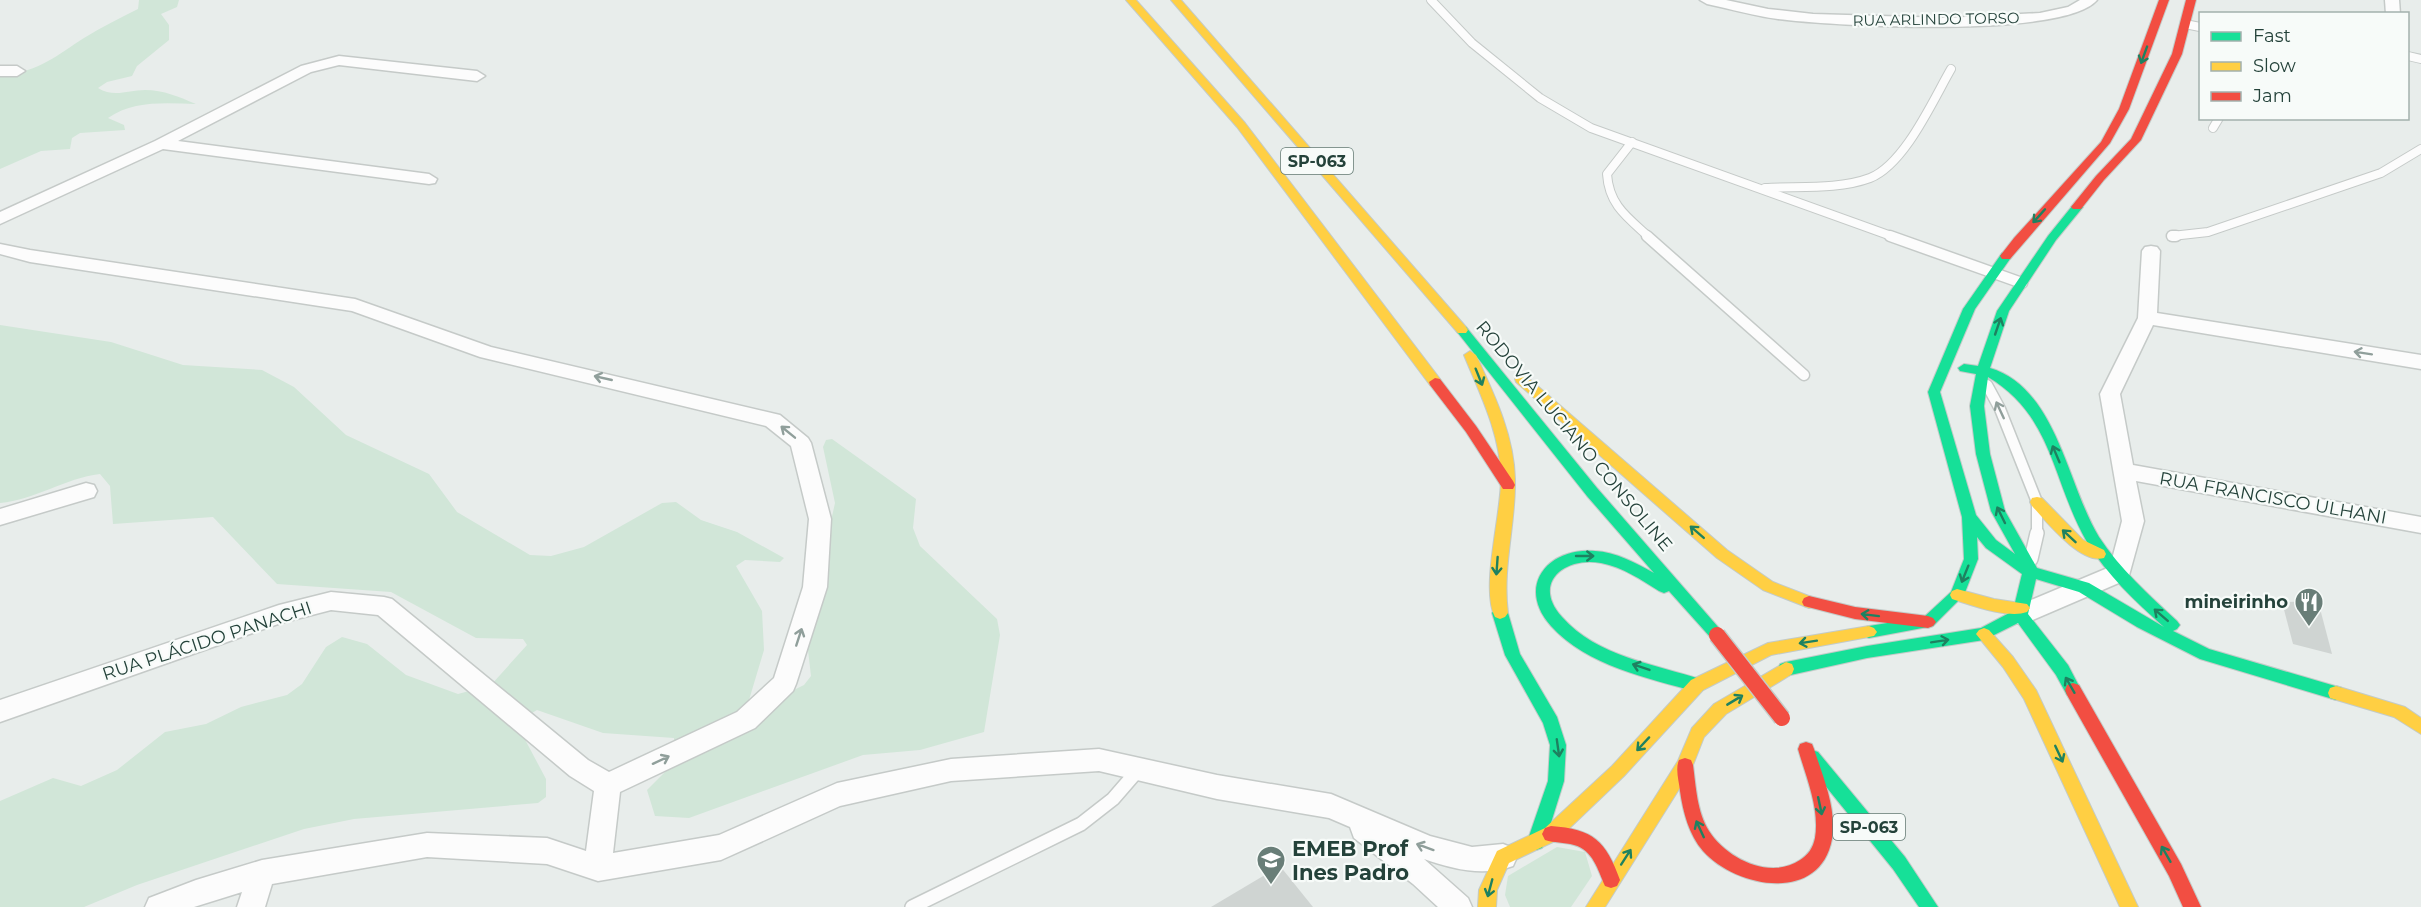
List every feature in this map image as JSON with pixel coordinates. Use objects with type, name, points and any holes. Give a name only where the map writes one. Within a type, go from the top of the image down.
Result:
[{"type":"main road","points":[[1131,0],[1241,125],[1471,429],[1508,485]]},
{"type":"main road","name":"RODOVIA LUCIANO CONSOLINE","points":[[1176,0],[1457,323],[1592,492],[1695,608],[1785,722]]},
{"type":"main road","points":[[1487,907],[1488,890],[1503,857],[1551,834],[1618,771],[1696,685],[1768,649],[1928,622],[1957,595],[1971,559],[1969,517],[1934,392],[1969,309],[2018,240],[2105,143],[2124,109],[2164,0]]},
{"type":"main road","points":[[1594,907],[1685,765],[1698,732],[1720,709],[1786,669],[1867,652],[1984,634],[2002,626],[2021,611],[2029,568],[1998,511],[1983,454],[1977,406],[1983,373],[2003,311],[2052,238],[2100,178],[2136,140],[2177,54],[2191,0]]},
{"type":"main road","points":[[1457,323],[1501,433],[1507,457],[1508,485],[1496,575],[1499,611],[1514,656],[1543,707],[1558,743],[1559,762],[1536,842]]},
{"type":"main road","points":[[1457,323],[1735,564],[1764,583],[1786,594],[1831,608],[1928,622]]},
{"type":"main road","points":[[1943,370],[1966,368],[2012,384],[2044,427],[2086,525],[2114,566],[2145,601],[2205,654]]},
{"type":"main road","points":[[2037,502],[2078,544],[2114,566]]},
{"type":"main road","points":[[1969,517],[1991,544],[2008,558],[2029,568],[2084,587],[2142,622],[2205,654],[2410,714],[2421,727]]},
{"type":"main road","points":[[1695,608],[1631,567],[1593,556],[1575,556],[1561,560],[1547,569],[1542,581],[1542,591],[1554,619],[1587,645],[1637,666],[1696,685]]},
{"type":"main road","points":[[1957,595],[2021,611],[2062,670],[2175,870],[2192,907]]},
{"type":"main road","points":[[1984,634],[2008,662],[2030,695],[2057,747],[2129,907]]},
{"type":"main road","name":"SP-063","points":[[1685,765],[1698,829],[1708,844],[1725,860],[1741,869],[1775,877],[1790,875],[1807,868],[1820,852],[1824,835],[1822,810],[1803,745],[1899,863],[1929,907]]},
{"type":"main road","points":[[1551,834],[1574,834],[1592,843],[1606,862],[1611,880]]},
{"type":"street","name":"RUA ARLINDO TORSO","points":[[1707,0],[1785,16],[1890,22],[2046,16],[2075,11],[2090,0]]},
{"type":"street","points":[[0,219],[161,144],[306,69],[339,60],[477,76]]},
{"type":"street","points":[[0,71],[17,71]]},
{"type":"street","points":[[161,144],[429,179]]},
{"type":"street","points":[[0,249],[356,305],[487,352],[772,420],[801,443],[820,519],[815,587],[784,684],[746,720],[608,785],[598,868]]},
{"type":"street","points":[[2021,611],[2084,587],[2114,566],[2133,521],[2109,394],[2146,318],[2151,251]]},
{"type":"street","points":[[2146,318],[2421,362]]},
{"type":"street","name":"RUA FRANCISCO ULHANI","points":[[2124,471],[2421,525]]},
{"type":"street","points":[[0,517],[86,491]]},
{"type":"street","name":"RUA PLÁCIDO PANACHI","points":[[0,711],[279,614],[331,601],[384,606],[579,768],[608,785]]},
{"type":"street","points":[[159,907],[262,873],[427,844],[547,851],[598,868],[721,847],[837,795],[951,770],[1099,760],[1217,787],[1330,806],[1427,848],[1472,860],[1503,857]]},
{"type":"street","points":[[1330,806],[1423,875],[1458,907]]},
{"type":"street","points":[[251,907],[262,873]]},
{"type":"lane","points":[[1431,0],[1472,43],[1540,98],[1591,128],[2022,283]]},
{"type":"lane","points":[[2185,24],[2199,27]]},
{"type":"lane","points":[[1759,188],[1849,183],[1877,175],[1897,156],[1951,69]]},
{"type":"lane","points":[[2213,128],[2218,120]]},
{"type":"lane","points":[[1632,142],[1607,174],[1608,192],[1624,215],[1804,375]]},
{"type":"lane","points":[[2172,236],[2208,232],[2381,173],[2421,149]]},
{"type":"lane","points":[[1983,373],[2037,502],[2037,539],[2029,568]]},
{"type":"lane","points":[[912,907],[1081,824],[1113,799],[1139,769]]},
{"type":"green space","points":[[139,0],[179,0],[177,7],[161,14],[169,25],[169,40],[137,66],[132,76],[107,82],[98,88],[110,93],[159,91],[196,104],[150,104],[128,108],[108,118],[124,125],[125,130],[80,133],[72,138],[70,149],[41,151],[0,169],[0,73],[24,71],[45,63],[91,34],[138,9]]},
{"type":"green space","points":[[0,325],[111,342],[183,365],[262,370],[294,387],[346,435],[429,474],[457,512],[530,555],[551,556],[584,547],[662,503],[676,502],[701,520],[737,532],[784,558],[780,562],[745,560],[736,566],[762,611],[764,650],[749,700],[757,708],[804,685],[811,676],[806,633],[835,503],[823,447],[826,440],[832,439],[916,499],[913,528],[920,546],[997,619],[1000,635],[984,732],[920,750],[863,755],[689,818],[655,816],[647,790],[674,763],[674,738],[603,733],[537,710],[525,717],[521,732],[546,779],[546,797],[538,803],[354,819],[304,829],[137,885],[84,907],[0,907],[0,801],[53,778],[81,786],[117,770],[165,732],[206,724],[241,707],[287,695],[302,684],[326,647],[342,637],[367,644],[406,675],[458,694],[491,685],[527,645],[523,639],[476,638],[391,592],[277,584],[213,517],[113,524],[110,486],[100,474],[87,476],[25,498],[0,503]]},
{"type":"green space","points":[[1557,847],[1585,852],[1592,876],[1571,907],[1510,907],[1505,895],[1508,876]]},
{"type":"building","points":[[2318,601],[2332,654],[2293,644],[2282,602]]},
{"type":"building","name":"EMEB Prof Ines Padro","points":[[1280,866],[1313,907],[1211,907]]},
{"type":"traffic: fast","points":[[2073,690],[2062,670],[2020,615],[2030,572],[2029,565],[1998,511],[1983,454],[1977,406],[1983,369],[2003,311],[2052,238],[2077,207]]},
{"type":"traffic: fast","points":[[1869,632],[1928,622],[1957,595],[1971,559],[1969,517],[1934,392],[1969,309],[2006,256]]},
{"type":"traffic: fast","points":[[1462,330],[1592,492],[1717,635]]},
{"type":"traffic: fast","points":[[1964,368],[1991,373],[2012,385],[2028,402],[2042,422],[2053,445],[2092,537],[2129,584],[2172,625]]},
{"type":"traffic: fast","points":[[1969,517],[1991,544],[2030,572],[2084,587],[2142,623],[2205,654],[2336,693]]},
{"type":"traffic: fast","points":[[1664,587],[1621,563],[1603,557],[1578,556],[1555,566],[1547,575],[1543,585],[1543,597],[1547,609],[1557,622],[1571,635],[1604,655],[1641,669],[1697,685]]},
{"type":"traffic: fast","points":[[1500,613],[1513,655],[1551,722],[1558,745],[1556,781],[1536,842]]},
{"type":"traffic: fast","points":[[1786,669],[1867,652],[1984,634],[2020,615]]},
{"type":"traffic: fast","points":[[1812,757],[1899,863],[1929,907]]},
{"type":"traffic: slow","points":[[1131,0],[1241,125],[1435,382]]},
{"type":"traffic: slow","points":[[1176,0],[1462,330]]},
{"type":"traffic: slow","points":[[1470,355],[1495,415],[1507,461],[1508,494],[1498,579],[1500,613]]},
{"type":"traffic: slow","points":[[1521,379],[1722,554],[1768,586],[1809,602]]},
{"type":"traffic: slow","points":[[2037,502],[2078,544],[2099,554]]},
{"type":"traffic: slow","points":[[1957,595],[1994,605],[2022,608]]},
{"type":"traffic: slow","points":[[1487,907],[1488,890],[1503,857],[1551,834],[1618,771],[1697,685],[1768,649],[1869,632]]},
{"type":"traffic: slow","points":[[1984,634],[2008,662],[2030,695],[2129,907]]},
{"type":"traffic: slow","points":[[1595,907],[1685,765],[1698,733],[1720,709],[1786,669]]},
{"type":"traffic: slow","points":[[2336,693],[2399,712],[2421,727]]},
{"type":"traffic: jam","points":[[2006,256],[2105,143],[2124,109],[2164,0]]},
{"type":"traffic: jam","points":[[2077,207],[2100,178],[2136,140],[2177,54],[2191,0]]},
{"type":"traffic: jam","points":[[1435,382],[1471,429],[1508,485]]},
{"type":"traffic: jam","points":[[1809,602],[1855,613],[1928,622]]},
{"type":"traffic: jam","points":[[1717,635],[1782,718]]},
{"type":"traffic: jam","points":[[2073,690],[2175,870],[2192,907]]},
{"type":"traffic: jam","points":[[1685,765],[1694,816],[1708,844],[1730,863],[1743,869],[1757,874],[1785,875],[1798,871],[1810,863],[1818,854],[1823,839],[1824,824],[1821,802],[1806,749]]},
{"type":"traffic: jam","points":[[1551,834],[1574,837],[1591,844],[1602,858],[1611,880]]},
{"type":"place","name":"mineirinho","points":[[2309,628]]},
{"type":"place","name":"EMEB Prof Ines Padro","points":[[1271,886]]}]
